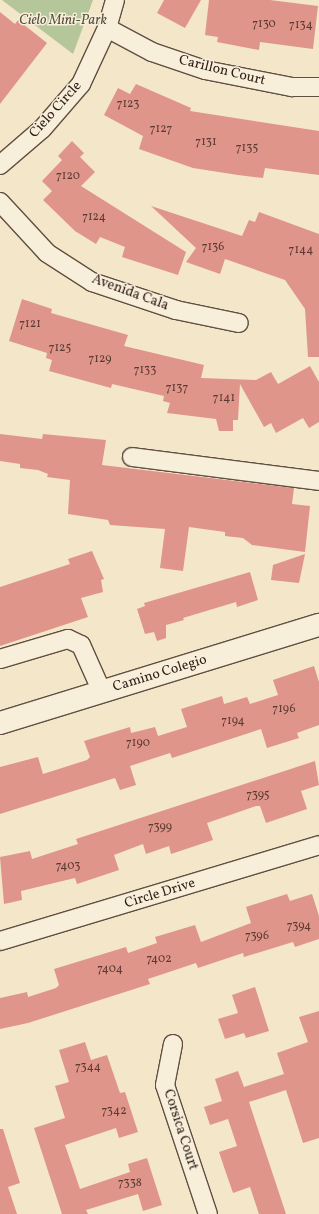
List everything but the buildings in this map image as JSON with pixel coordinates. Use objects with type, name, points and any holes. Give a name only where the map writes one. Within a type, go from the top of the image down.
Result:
[{"type":"street","name":"Cielo Circle","points":[[0,165],[42,128],[81,84],[107,28],[115,0]]},
{"type":"street","name":"Carillon Court","points":[[107,28],[152,52],[205,70],[292,87],[319,87]]},
{"type":"street","name":"Avenida Cala","points":[[0,202],[47,253],[92,282],[176,310],[239,322]]},
{"type":"street","points":[[132,457],[319,481]]},
{"type":"street","name":"Camino Colegio","points":[[0,723],[319,625]]},
{"type":"street","points":[[0,659],[68,638],[81,644],[102,692]]},
{"type":"street","name":"Circle Drive","points":[[0,941],[319,845]]},
{"type":"street","name":"Corsica Court","points":[[173,1044],[165,1085],[208,1214]]},
{"type":"green space","name":"Cielo Mini-Park","points":[[2,0],[93,0],[73,54]]}]
